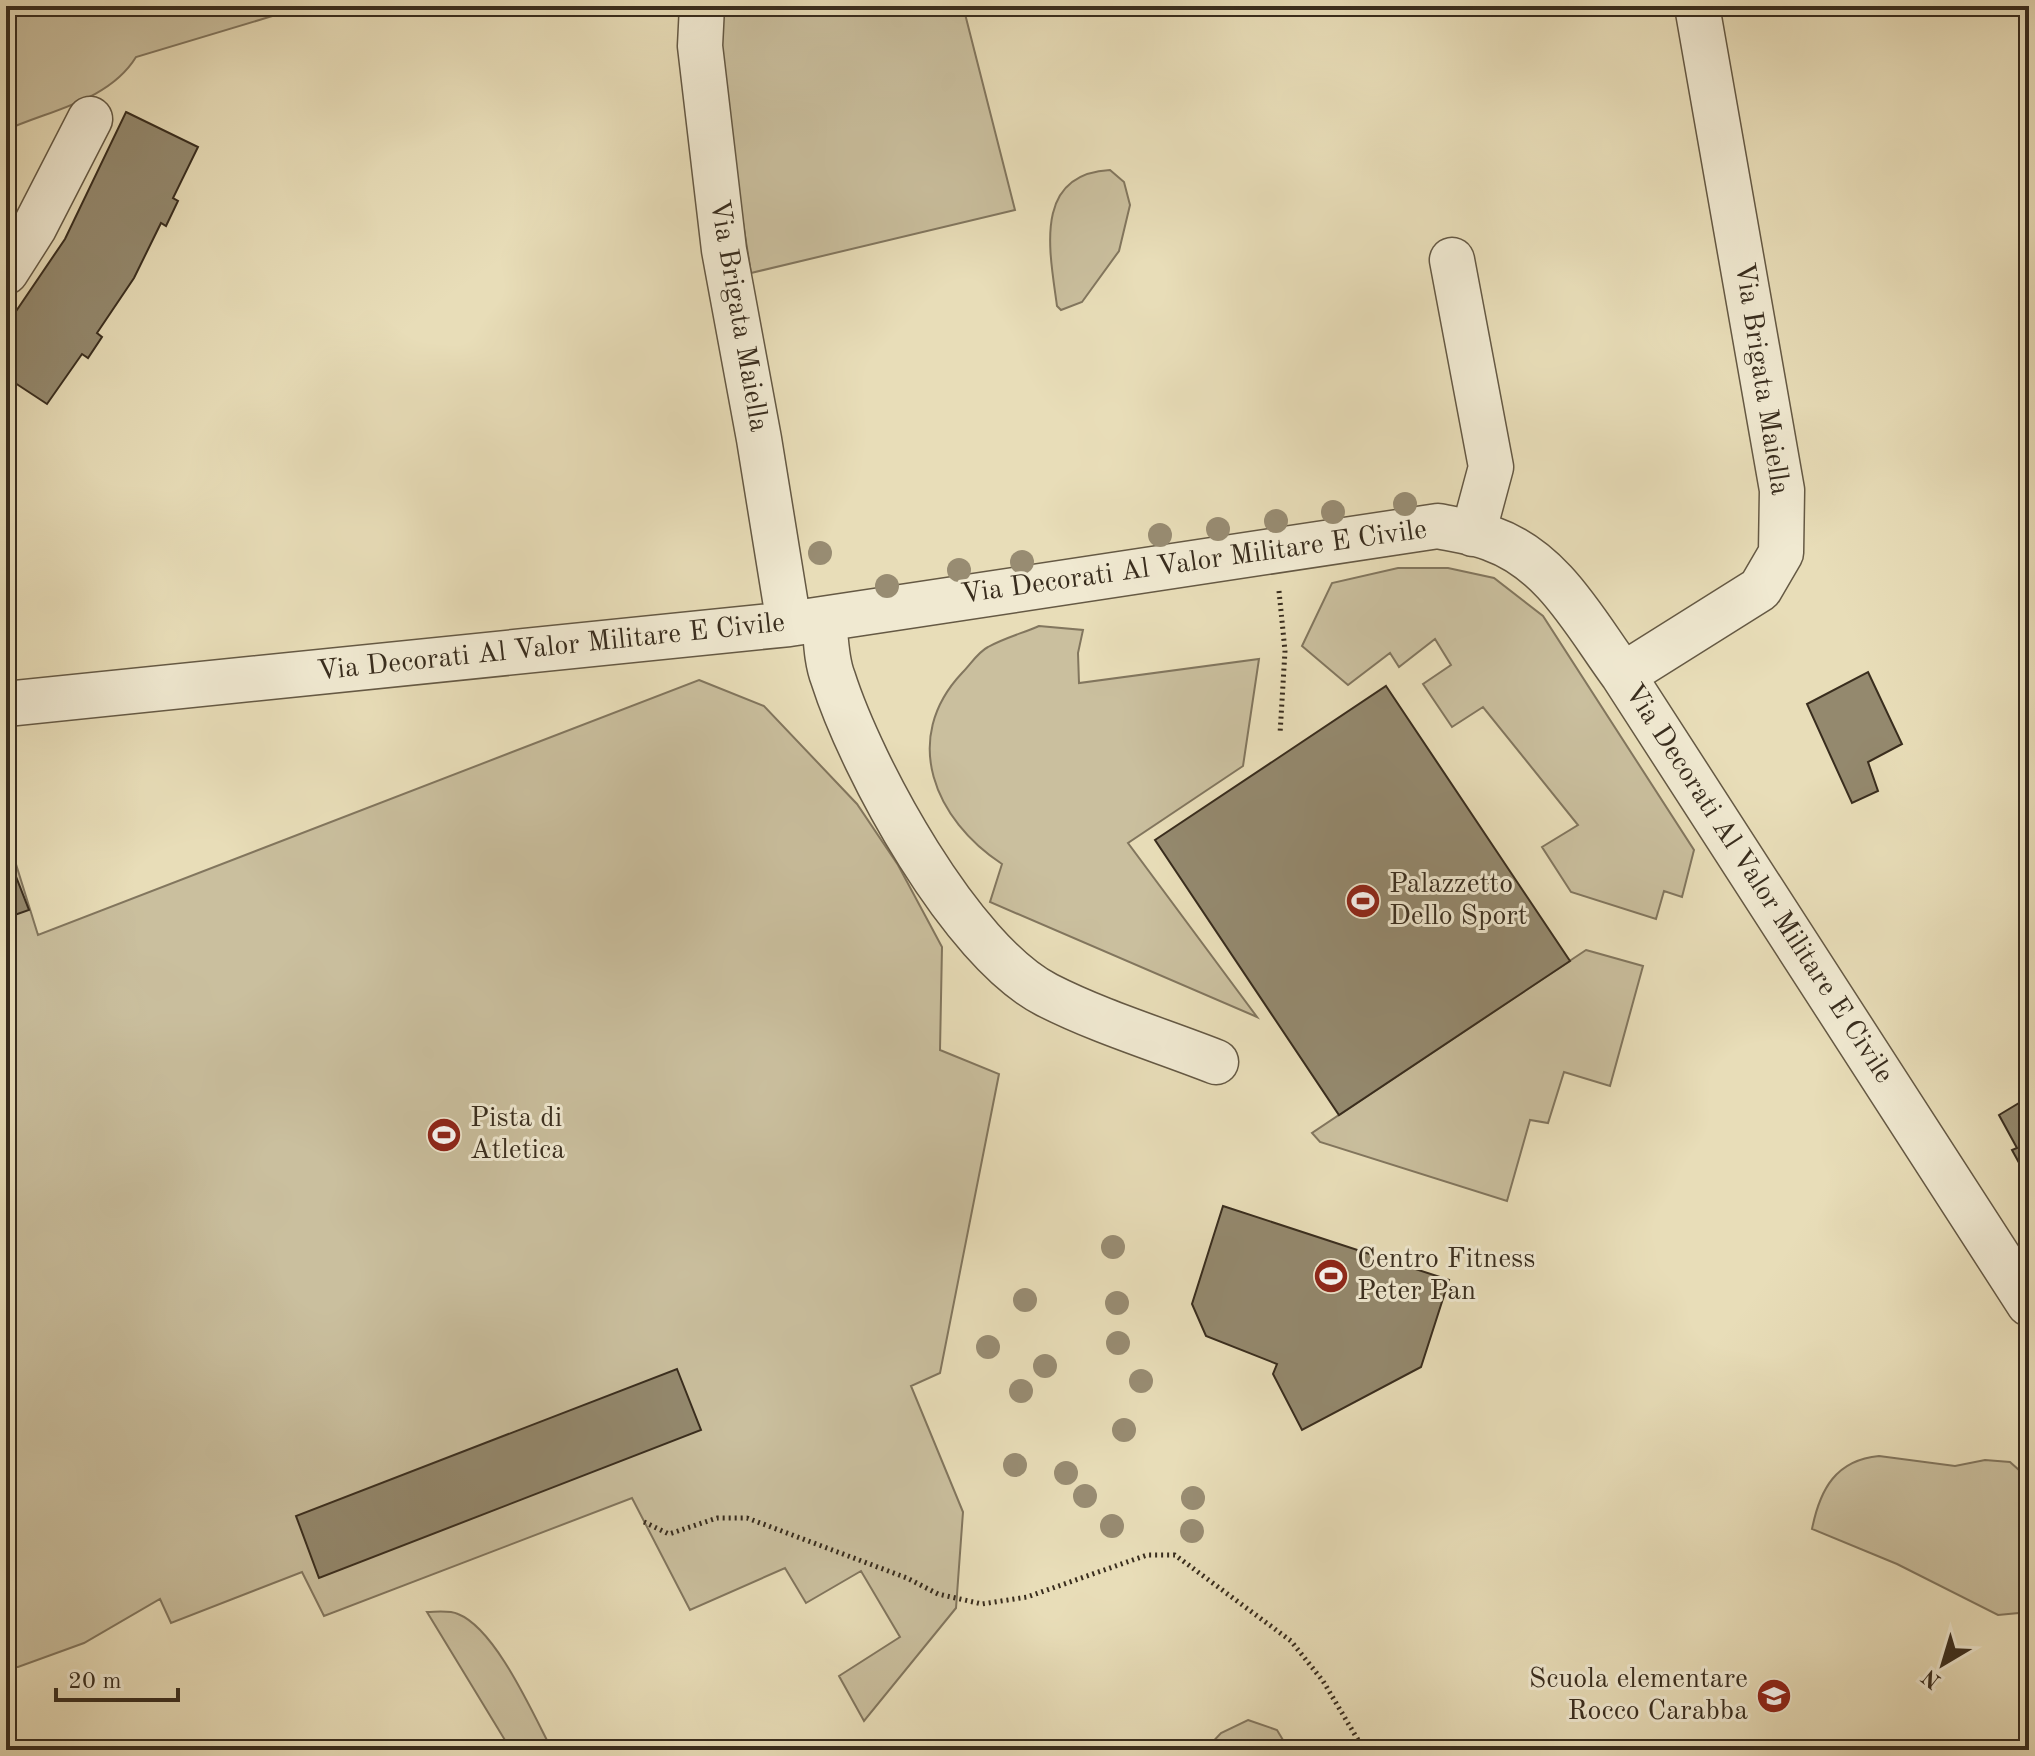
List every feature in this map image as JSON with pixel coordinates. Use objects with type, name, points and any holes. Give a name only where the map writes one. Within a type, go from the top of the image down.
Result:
[{"type":"street","name":"Via Brigata Maiella","points":[[702,6],[700,46],[724,250],[759,439],[806,621],[851,726],[916,851],[960,918],[1045,994],[1216,1062]]},
{"type":"street","name":"Via Brigata Maiella","points":[[1623,675],[1760,589],[1781,553],[1782,490],[1697,6]]},
{"type":"street","points":[[6,272],[34,228],[90,119]]},
{"type":"street","points":[[1452,260],[1491,467],[1473,534]]},
{"type":"street","name":"Via Decorati Al Valor Militare E Civile","points":[[6,704],[806,621],[1438,526],[1492,538],[1528,556],[1556,583],[1623,675],[2029,1304]]},
{"type":"path","points":[[1275,551],[1285,651],[1280,734]]},
{"type":"path","points":[[644,1522],[669,1534],[717,1518],[747,1518],[907,1578],[938,1594],[982,1604],[1027,1597],[1147,1555],[1175,1555],[1291,1641],[1323,1681],[1364,1750]]},
{"type":"shaded area","points":[[6,6],[283,6],[276,15],[136,57],[124,72],[95,94],[6,130]]},
{"type":"shaded area","points":[[736,6],[963,6],[1015,210],[751,273],[709,10]]},
{"type":"shaded area","points":[[1110,170],[1124,182],[1130,205],[1119,251],[1082,302],[1061,310],[1057,306],[1050,241],[1057,201],[1068,185],[1085,175]]},
{"type":"shaded area","points":[[1398,568],[1448,568],[1494,578],[1543,616],[1694,850],[1682,897],[1664,891],[1656,919],[1571,892],[1542,847],[1578,825],[1483,707],[1452,727],[1423,684],[1451,665],[1435,639],[1399,667],[1390,653],[1348,685],[1302,646],[1332,583]]},
{"type":"shaded area","points":[[1039,626],[1083,630],[1078,653],[1079,683],[1259,659],[1243,766],[1128,843],[1257,1017],[990,902],[1002,864],[959,825],[944,802],[934,777],[930,751],[933,724],[943,698],[981,652]]},
{"type":"shaded area","name":"Pista di Atletica","points":[[699,680],[764,706],[857,804],[898,865],[942,947],[940,1050],[999,1074],[940,1373],[911,1386],[963,1512],[956,1608],[864,1721],[839,1676],[900,1637],[861,1571],[806,1603],[785,1568],[690,1610],[632,1498],[324,1616],[302,1572],[171,1623],[160,1599],[84,1643],[18,1667],[6,1667],[6,832],[38,935]]},
{"type":"shaded area","points":[[1586,950],[1643,966],[1610,1086],[1564,1072],[1548,1123],[1530,1120],[1507,1201],[1320,1142],[1312,1133]]},
{"type":"shaded area","points":[[1879,1456],[1955,1466],[1985,1460],[2010,1462],[2029,1479],[2029,1612],[1998,1615],[1897,1564],[1812,1529],[1820,1501],[1832,1479],[1852,1463]]},
{"type":"shaded area","points":[[427,1612],[458,1614],[486,1637],[512,1674],[552,1750],[511,1750]]},
{"type":"shaded area","points":[[1248,1720],[1277,1730],[1289,1750],[1205,1750],[1221,1733]]},
{"type":"building","points":[[126,112],[198,147],[173,198],[178,201],[166,226],[161,223],[134,278],[97,333],[102,337],[88,358],[82,354],[47,404],[6,377],[6,326],[65,239]]},
{"type":"building","points":[[1868,672],[1902,744],[1868,762],[1878,791],[1852,803],[1807,704]]},
{"type":"building","name":"Palazzetto Dello Sport","points":[[1386,686],[1570,961],[1339,1115],[1155,840]]},
{"type":"building","points":[[6,851],[29,910],[6,918]]},
{"type":"building","points":[[2029,1097],[2029,1181],[2012,1150],[2017,1148],[1999,1115]]},
{"type":"building","points":[[1223,1206],[1449,1280],[1421,1367],[1302,1430],[1273,1374],[1277,1364],[1206,1336],[1192,1304]]},
{"type":"building","points":[[677,1369],[701,1430],[319,1578],[296,1516]]},
{"type":"place","name":"Palazzetto Dello Sport","points":[[1363,901]]},
{"type":"place","name":"Pista di Atletica","points":[[444,1135]]},
{"type":"place","name":"Centro Fitness Peter Pan","points":[[1331,1276]]},
{"type":"place","name":"Scuola elementare Rocco Carabba","points":[[1774,1696]]}]
